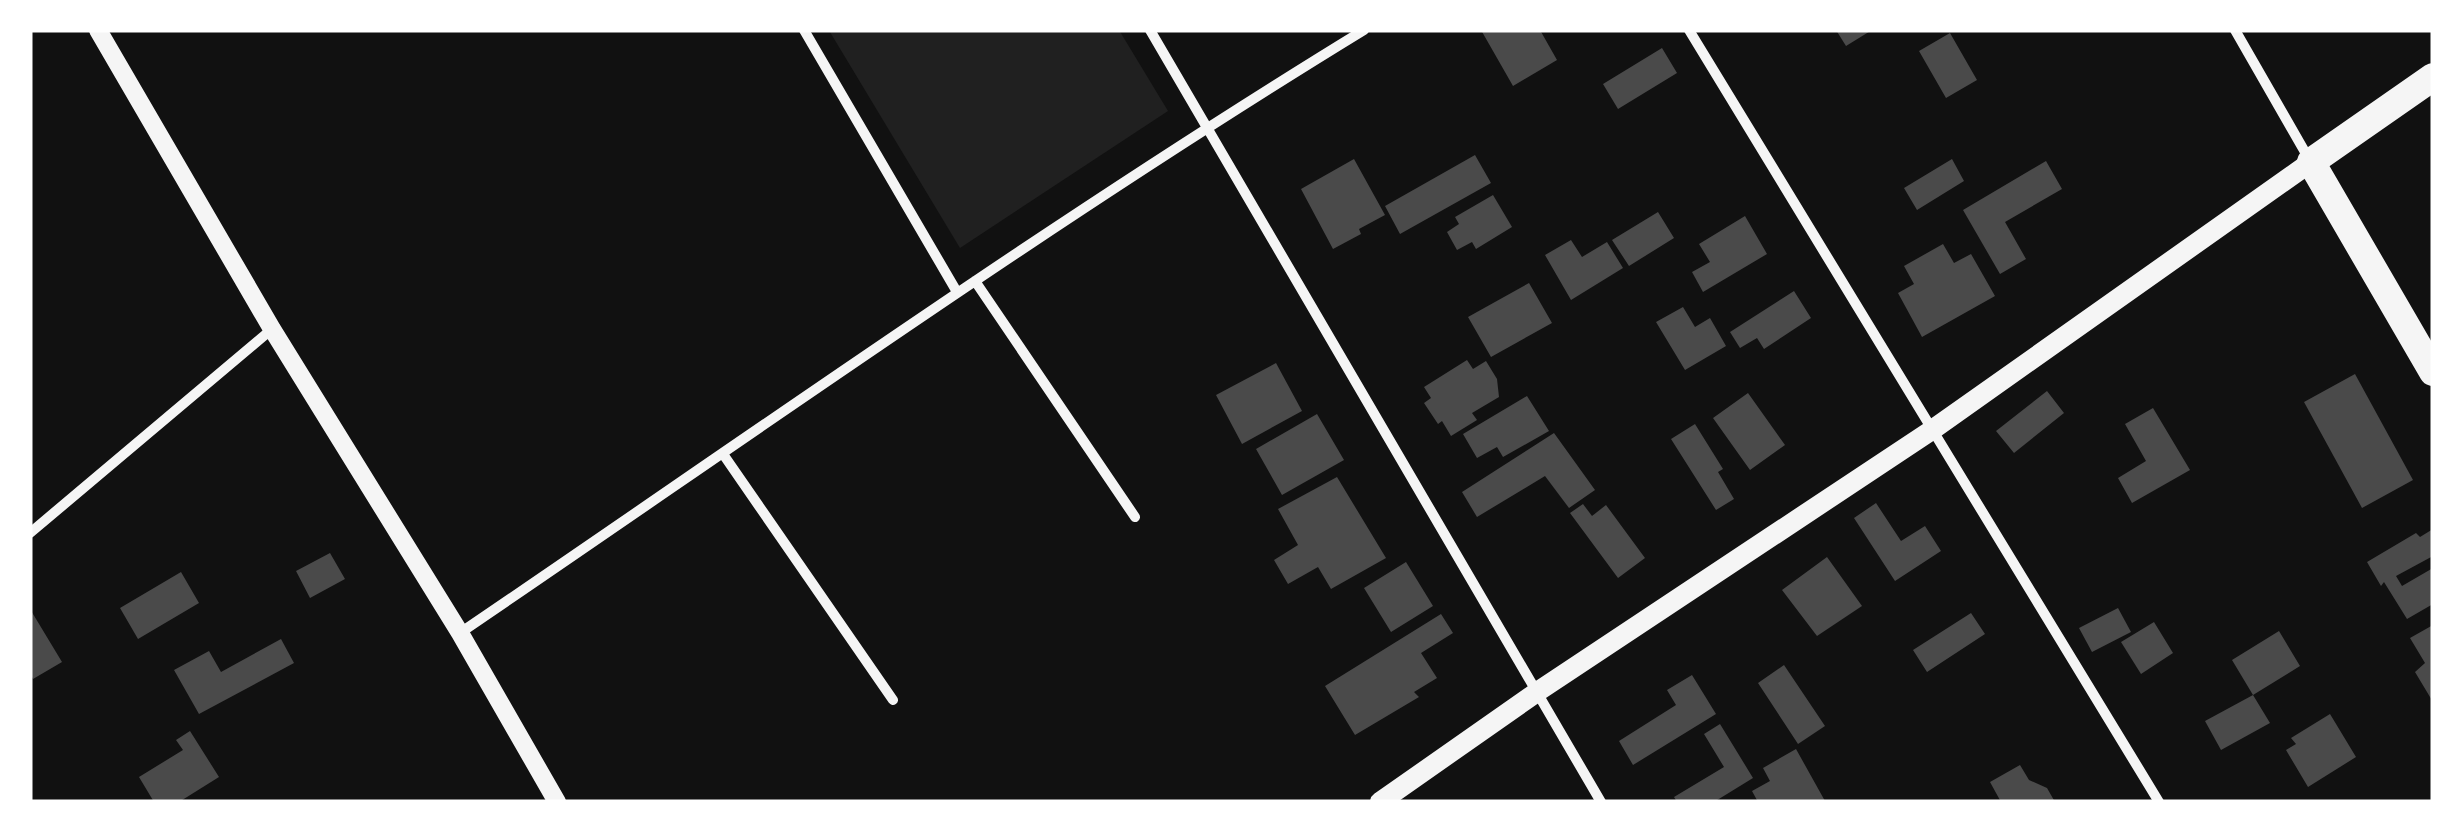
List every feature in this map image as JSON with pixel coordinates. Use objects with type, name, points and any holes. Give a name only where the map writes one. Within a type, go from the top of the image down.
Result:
[{"type":"highway","points":[[2433,77],[2311,162],[2433,372]]},
{"type":"main road","points":[[1380,802],[1932,430],[2311,162]]},
{"type":"street","points":[[98,30],[272,329],[460,633],[557,802]]},
{"type":"street","points":[[804,30],[957,292]]},
{"type":"street","points":[[1150,30],[1601,802]]},
{"type":"street","points":[[460,633],[957,292],[1207,126],[1364,30]]},
{"type":"street","points":[[1689,30],[2159,802]]},
{"type":"street","points":[[2234,30],[2311,162]]},
{"type":"street","points":[[975,281],[1136,517]]},
{"type":"street","points":[[30,533],[272,329]]},
{"type":"street","points":[[724,454],[893,700]]},
{"type":"shaded area","points":[[832,30],[1119,30],[1168,111],[960,248]]},
{"type":"building","points":[[1481,30],[1540,30],[1557,60],[1513,86]]},
{"type":"building","points":[[1836,30],[1872,30],[1846,46]]},
{"type":"building","points":[[1950,33],[1977,80],[1946,98],[1919,51]]},
{"type":"building","points":[[1662,48],[1677,73],[1618,109],[1603,84]]},
{"type":"building","points":[[1475,155],[1491,183],[1400,234],[1385,206]]},
{"type":"building","points":[[1354,159],[1385,215],[1333,249],[1301,189]]},
{"type":"building","points":[[1952,159],[1964,181],[1917,210],[1904,188]]},
{"type":"building","points":[[2046,161],[2062,189],[2005,222],[2026,259],[2000,274],[1963,210]]},
{"type":"building","points":[[1493,195],[1512,227],[1476,249],[1472,242],[1457,250],[1447,232],[1459,224],[1455,217]]},
{"type":"building","points":[[1658,212],[1674,238],[1629,266],[1612,240]]},
{"type":"building","points":[[1745,216],[1767,254],[1703,292],[1692,272],[1710,262],[1699,244]]},
{"type":"building","points":[[1571,240],[1582,257],[1607,242],[1623,268],[1571,300],[1545,255]]},
{"type":"building","points":[[1943,244],[1954,263],[1971,254],[1995,296],[1922,337],[1898,293],[1914,284],[1904,266]]},
{"type":"building","points":[[1529,283],[1552,323],[1491,357],[1468,317]]},
{"type":"building","points":[[1794,291],[1811,318],[1764,349],[1757,338],[1740,348],[1730,332]]},
{"type":"building","points":[[1683,307],[1695,327],[1710,318],[1726,346],[1685,370],[1656,322]]},
{"type":"building","points":[[1467,360],[1473,369],[1486,361],[1497,379],[1499,397],[1472,413],[1477,420],[1451,436],[1424,403],[1431,398],[1424,387]]},
{"type":"building","points":[[1276,363],[1302,411],[1242,444],[1216,395]]},
{"type":"building","points":[[2355,374],[2413,480],[2362,508],[2304,402]]},
{"type":"building","points":[[2047,391],[2064,413],[2014,453],[1996,431]]},
{"type":"building","points":[[1748,393],[1785,445],[1750,470],[1713,418]]},
{"type":"building","points":[[1527,396],[1549,431],[1503,457],[1497,447],[1477,458],[1463,434]]},
{"type":"building","points":[[2153,408],[2190,470],[2132,503],[2118,478],[2146,461],[2125,424]]},
{"type":"building","points":[[1317,414],[1344,460],[1282,495],[1256,449]]},
{"type":"building","points":[[1695,424],[1723,469],[1718,472],[1734,499],[1716,510],[1671,439]]},
{"type":"building","points":[[1554,433],[1595,490],[1569,508],[1545,476],[1477,517],[1462,492]]},
{"type":"building","points":[[1337,477],[1386,558],[1331,589],[1318,567],[1288,584],[1274,560],[1298,545],[1278,509]]},
{"type":"building","points":[[1876,503],[1901,541],[1925,526],[1941,551],[1895,581],[1854,518]]},
{"type":"building","points":[[1583,504],[1592,516],[1606,505],[1645,558],[1618,578],[1570,513]]},
{"type":"building","points":[[2433,529],[2433,556],[2396,576],[2402,586],[2433,568],[2433,604],[2407,619],[2367,562],[2416,533],[2420,537]]},
{"type":"building","points":[[330,553],[345,579],[310,598],[296,571]]},
{"type":"building","points":[[1827,557],[1862,606],[1817,636],[1782,590]]},
{"type":"building","points":[[1406,562],[1433,606],[1391,632],[1364,588]]},
{"type":"building","points":[[181,572],[199,603],[138,639],[120,608]]},
{"type":"building","points":[[2118,608],[2131,632],[2092,652],[2079,628]]},
{"type":"building","points":[[30,609],[62,662],[33,679],[30,673]]},
{"type":"building","points":[[1971,613],[1985,634],[1927,672],[1913,650]]},
{"type":"building","points":[[1441,614],[1453,633],[1421,653],[1437,678],[1414,692],[1419,697],[1355,735],[1325,686]]},
{"type":"building","points":[[2154,622],[2173,653],[2141,674],[2121,642]]},
{"type":"building","points":[[2433,625],[2433,702],[2415,672],[2425,663],[2410,638]]},
{"type":"building","points":[[2279,631],[2300,666],[2253,695],[2232,660]]},
{"type":"building","points":[[281,639],[294,663],[199,714],[174,670],[209,651],[221,672]]},
{"type":"building","points":[[1784,665],[1825,726],[1798,744],[1758,683]]},
{"type":"building","points":[[1692,675],[1716,714],[1633,765],[1619,741],[1676,705],[1667,690]]},
{"type":"building","points":[[2253,695],[2270,723],[2221,750],[2205,721]]},
{"type":"building","points":[[2330,714],[2356,757],[2308,787],[2286,750],[2296,744],[2291,738]]},
{"type":"building","points":[[1720,724],[1753,778],[1714,802],[1677,802],[1674,797],[1724,767],[1704,734]]},
{"type":"building","points":[[190,731],[219,777],[179,802],[154,802],[139,777],[183,750],[176,740]]},
{"type":"building","points":[[1796,749],[1825,801],[1758,802],[1752,791],[1770,781],[1763,768]]},
{"type":"building","points":[[2020,765],[2029,780],[2047,788],[2055,802],[2001,802],[1990,782]]}]
